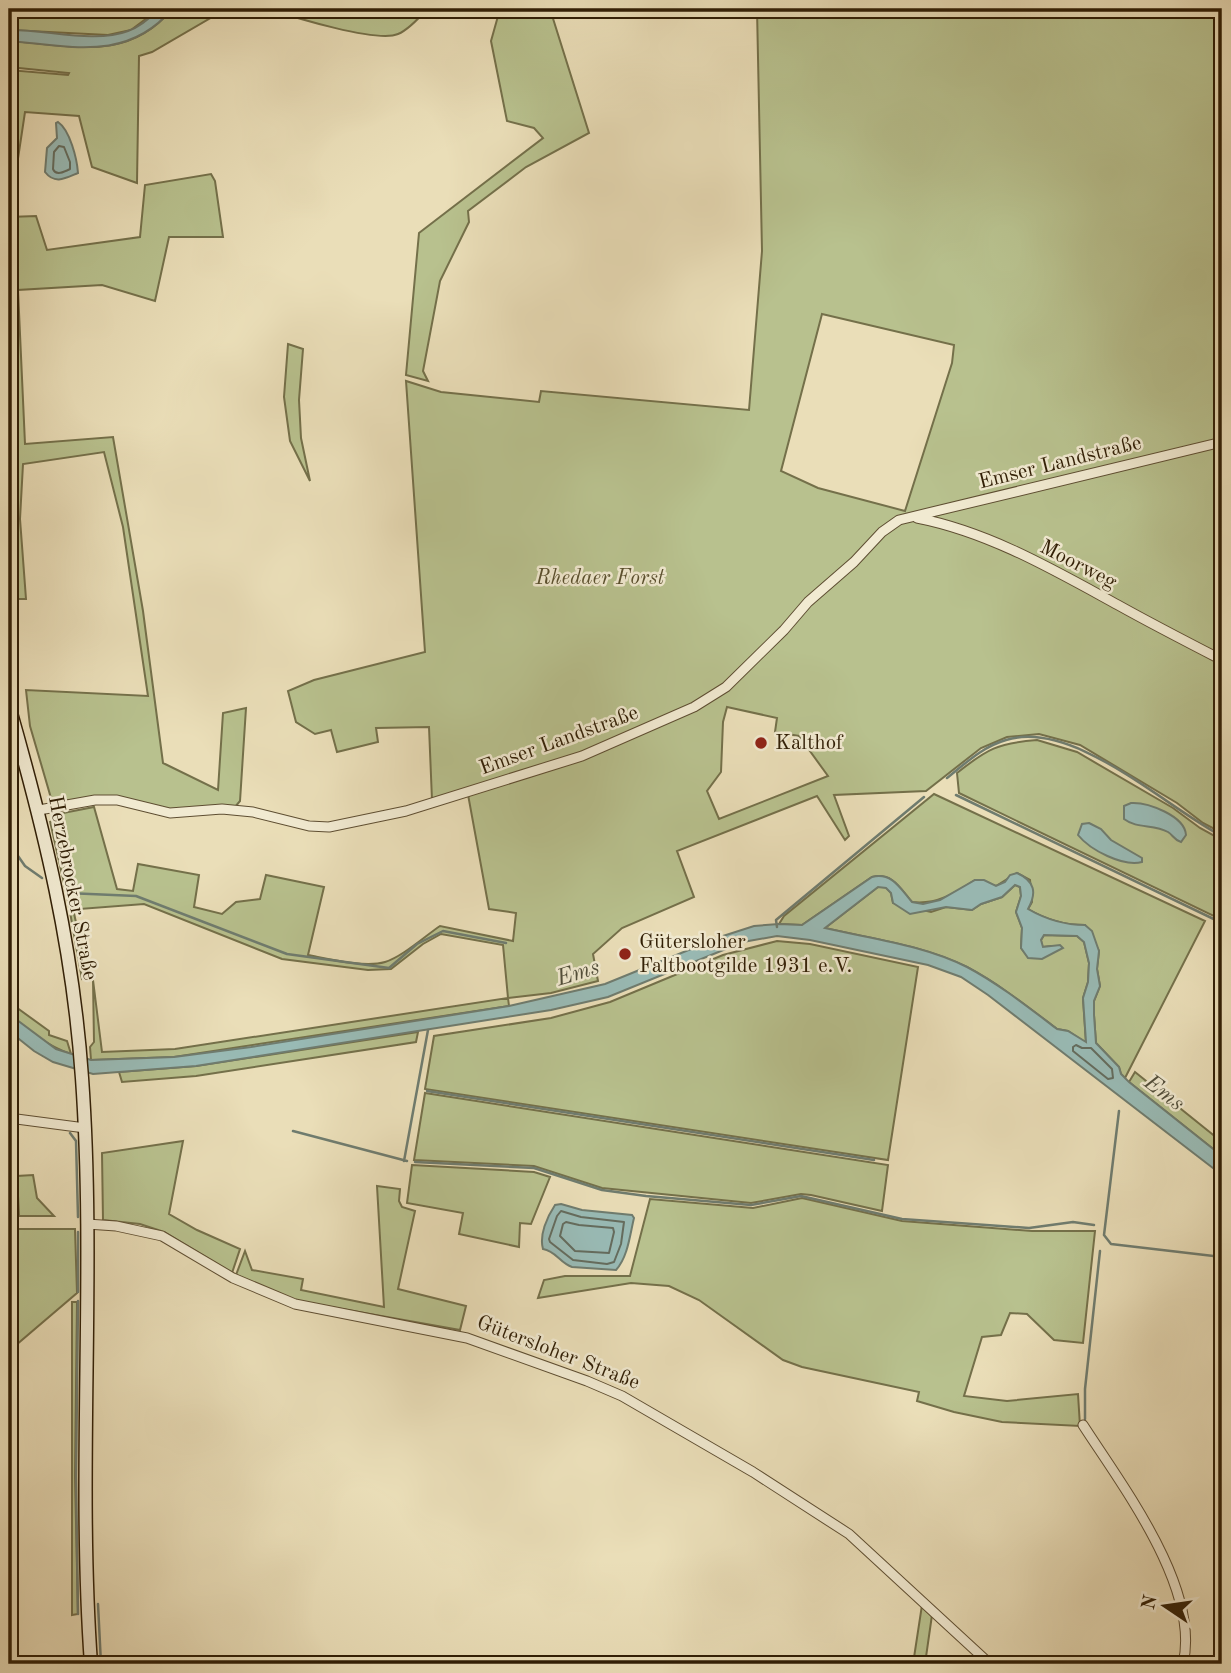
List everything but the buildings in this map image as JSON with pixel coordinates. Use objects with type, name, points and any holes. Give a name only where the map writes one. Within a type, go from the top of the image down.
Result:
[{"type":"main road","name":"Herzebrocker Straße","points":[[9,706],[39,810],[60,903],[72,977],[85,1128]]},
{"type":"main road","points":[[85,1128],[86,1475],[91,1664]]},
{"type":"street","name":"Emser Landstraße","points":[[39,810],[95,800],[117,800],[170,813],[222,809],[253,812],[329,827],[406,811],[582,756],[694,707],[726,687],[808,602],[854,562],[882,532],[899,520],[1222,442]]},
{"type":"street","name":"Moorweg","points":[[912,516],[973,533],[1052,569],[1222,660]]},
{"type":"street","points":[[9,1118],[85,1128]]},
{"type":"street","name":"Gütersloher Straße","points":[[87,1224],[116,1226],[162,1236],[233,1278],[295,1304],[467,1338],[622,1396],[753,1472],[849,1534],[990,1664]]},
{"type":"street","points":[[1083,1425],[1133,1502],[1177,1588],[1187,1631],[1183,1664]]},
{"type":"green space","points":[[9,9],[159,9],[131,30],[108,35],[9,30]]},
{"type":"green space","points":[[172,9],[233,9],[221,12],[152,52],[139,56],[137,183],[92,167],[79,116],[25,112],[9,205],[9,70],[69,73],[9,67],[9,41],[76,47],[117,44],[155,26]]},
{"type":"green space","points":[[269,9],[427,9],[406,30],[387,36],[335,28]]},
{"type":"green space","points":[[500,9],[550,9],[589,133],[526,167],[468,211],[469,222],[440,281],[423,371],[428,381],[406,375],[419,233],[543,138],[534,128],[507,121],[491,41]]},
{"type":"green space","name":"Rhedaer Forst","points":[[757,9],[1222,9],[1222,833],[1080,745],[1039,734],[1007,737],[981,748],[926,791],[834,795],[849,836],[845,840],[817,796],[677,851],[694,897],[622,928],[593,954],[598,981],[551,993],[508,998],[503,945],[441,934],[423,944],[391,969],[368,970],[282,959],[144,904],[80,909],[58,814],[94,807],[117,889],[133,891],[138,864],[199,875],[194,907],[222,914],[236,902],[260,899],[266,875],[324,887],[308,955],[336,961],[377,964],[406,951],[440,926],[513,941],[516,913],[489,909],[467,789],[432,800],[429,727],[376,728],[378,742],[337,752],[331,730],[315,734],[296,722],[288,691],[314,680],[425,652],[406,381],[441,392],[539,402],[541,391],[749,410],[762,251]],"holes":[[[822,314],[954,345],[952,363],[905,511],[818,488],[781,471]],[[727,707],[777,718],[775,732],[799,736],[828,776],[719,819],[707,791],[721,772],[723,722]]]},
{"type":"green space","points":[[211,174],[215,181],[223,237],[169,237],[155,301],[102,285],[18,290],[25,444],[113,437],[143,611],[163,763],[218,790],[223,713],[246,708],[240,801],[235,807],[171,810],[95,797],[57,802],[51,798],[30,726],[26,690],[148,696],[123,527],[104,452],[23,464],[20,519],[26,599],[9,599],[9,217],[36,216],[47,250],[140,237],[145,185]]},
{"type":"green space","points":[[288,344],[303,349],[299,400],[301,438],[310,481],[290,441],[284,397]]},
{"type":"green space","points":[[1037,740],[1077,752],[1222,840],[1222,920],[959,793],[957,773],[977,758],[1002,745]]},
{"type":"green space","points":[[934,794],[1205,921],[1125,1078],[1119,1067],[1096,1043],[1094,1001],[1100,986],[1097,969],[1099,951],[1085,925],[1056,921],[1028,909],[1032,902],[1030,880],[1017,873],[996,886],[975,880],[930,902],[912,902],[890,879],[872,877],[802,925],[779,924],[784,916]]},
{"type":"green space","points":[[50,821],[56,830],[88,978],[82,979]]},
{"type":"green space","points":[[1015,885],[1020,887],[1021,896],[1016,912],[1022,928],[1021,948],[1028,957],[1052,946],[1042,947],[1041,940],[1044,935],[1077,936],[1084,942],[1089,963],[1088,982],[1083,998],[1086,1043],[1068,1031],[1057,1029],[1013,996],[950,959],[897,943],[825,928],[878,887],[886,887],[891,893],[893,903],[931,912],[946,907],[972,910],[1002,897]]},
{"type":"green space","points":[[777,941],[810,944],[918,967],[888,1160],[425,1089],[434,1036],[551,1018],[610,1002],[723,955]]},
{"type":"green space","points":[[93,980],[102,1052],[175,1049],[508,998],[509,1006],[174,1057],[91,1060],[90,1047],[94,1042]]},
{"type":"green space","points":[[9,1002],[49,1031],[49,1035],[67,1041],[71,1054],[46,1042],[16,1020],[9,1014]]},
{"type":"green space","points":[[418,1032],[416,1042],[196,1076],[122,1082],[119,1072],[196,1066]]},
{"type":"green space","points":[[1135,1072],[1222,1142],[1222,1156],[1129,1082]]},
{"type":"green space","points":[[425,1093],[888,1165],[882,1211],[811,1195],[801,1194],[751,1203],[602,1188],[534,1166],[414,1160]]},
{"type":"green space","points":[[183,1141],[169,1214],[240,1249],[232,1273],[164,1232],[140,1224],[103,1220],[102,1153]]},
{"type":"green space","points":[[412,1165],[534,1172],[550,1177],[531,1224],[520,1223],[519,1247],[459,1234],[463,1213],[407,1203]]},
{"type":"green space","points":[[33,1175],[37,1198],[54,1216],[19,1216],[17,1176]]},
{"type":"green space","points":[[377,1186],[400,1189],[399,1201],[402,1207],[415,1211],[398,1289],[466,1306],[460,1330],[297,1301],[236,1275],[245,1251],[252,1270],[303,1279],[301,1290],[384,1307]]},
{"type":"green space","points":[[802,1198],[902,1221],[1032,1231],[1095,1231],[1083,1343],[1054,1340],[1027,1314],[1010,1313],[1001,1335],[982,1337],[964,1396],[1007,1401],[1078,1394],[1080,1426],[1002,1422],[954,1412],[917,1401],[919,1392],[802,1367],[783,1360],[699,1300],[669,1286],[631,1283],[538,1298],[544,1280],[565,1276],[630,1276],[650,1199],[753,1208]]},
{"type":"green space","points":[[9,1229],[75,1229],[77,1293],[9,1351]]},
{"type":"green space","points":[[72,1302],[77,1302],[75,1476],[78,1614],[72,1615]]},
{"type":"green space","points":[[922,1605],[932,1615],[925,1664],[913,1664]]},
{"type":"water","points":[[159,9],[172,9],[155,26],[137,37],[117,44],[76,47],[9,41],[9,30],[85,36],[115,35],[137,27]]},
{"type":"water","points":[[58,122],[69,138],[78,173],[57,179],[45,172],[47,148],[57,138]]},
{"type":"water","points":[[1131,803],[1147,805],[1173,816],[1184,828],[1186,835],[1181,842],[1163,830],[1129,822],[1124,819],[1124,806]]},
{"type":"water","points":[[1089,823],[1142,858],[1142,862],[1117,860],[1083,841],[1078,835],[1082,824]]},
{"type":"water","points":[[1017,873],[1031,884],[1033,898],[1028,909],[1056,921],[1085,925],[1092,931],[1099,951],[1097,969],[1100,986],[1094,1001],[1096,1043],[1129,1082],[1222,1156],[1222,1175],[961,977],[928,965],[810,940],[777,936],[743,942],[608,997],[551,1010],[196,1066],[93,1074],[53,1062],[9,1031],[9,1014],[56,1049],[91,1060],[174,1057],[251,1047],[509,1006],[605,984],[754,926],[802,925],[872,877],[890,879],[912,902],[923,904],[940,900],[975,880],[984,880],[996,886],[1005,882],[1010,875]],"holes":[[[1015,885],[1020,887],[1021,896],[1016,912],[1022,928],[1021,948],[1028,958],[1042,959],[1063,948],[1060,945],[1043,947],[1041,940],[1044,935],[1077,936],[1084,942],[1089,963],[1088,982],[1083,998],[1086,1042],[1068,1031],[1057,1029],[1013,996],[950,959],[898,943],[825,928],[878,887],[886,888],[891,893],[893,903],[910,914],[946,907],[972,910],[1002,897]]]},
{"type":"water","points":[[555,1205],[582,1210],[632,1215],[634,1218],[628,1245],[616,1270],[572,1267],[543,1249],[542,1238],[547,1221]]},
{"type":"waterway","points":[[947,778],[982,751],[1006,740],[1032,737],[1060,742],[1118,769],[1222,836]]},
{"type":"waterway","points":[[956,795],[1222,923]]},
{"type":"waterway","points":[[777,927],[776,920],[924,797]]},
{"type":"waterway","points":[[9,843],[25,866],[42,878]]},
{"type":"waterway","points":[[67,893],[136,896],[287,954],[389,968],[417,944],[443,931],[506,943]]},
{"type":"waterway","points":[[404,1161],[428,1030]]},
{"type":"waterway","points":[[427,1091],[874,1160]]},
{"type":"waterway","points":[[1119,1111],[1104,1235],[1111,1244],[1222,1257]]},
{"type":"waterway","points":[[293,1131],[407,1161]]},
{"type":"waterway","points":[[70,1133],[76,1141],[78,1217]]},
{"type":"waterway","points":[[415,1162],[534,1168],[602,1190],[646,1196],[751,1205],[801,1196],[902,1219],[1029,1228],[1073,1222],[1094,1225]]},
{"type":"waterway","points":[[78,1232],[78,1292]]},
{"type":"waterway","points":[[1085,1419],[1085,1389],[1100,1251]]},
{"type":"waterway","points":[[78,1301],[78,1614]]},
{"type":"waterway","points":[[98,1604],[101,1664]]},
{"type":"place","name":"Kalthof","points":[[761,743]]},
{"type":"place","name":"Gütersloher Faltbootgilde 1931 e.V.","points":[[625,954]]},
{"type":"water label","name":"Ems","points":[[578,973]]},
{"type":"water label","name":"Ems","points":[[1164,1093]]}]
